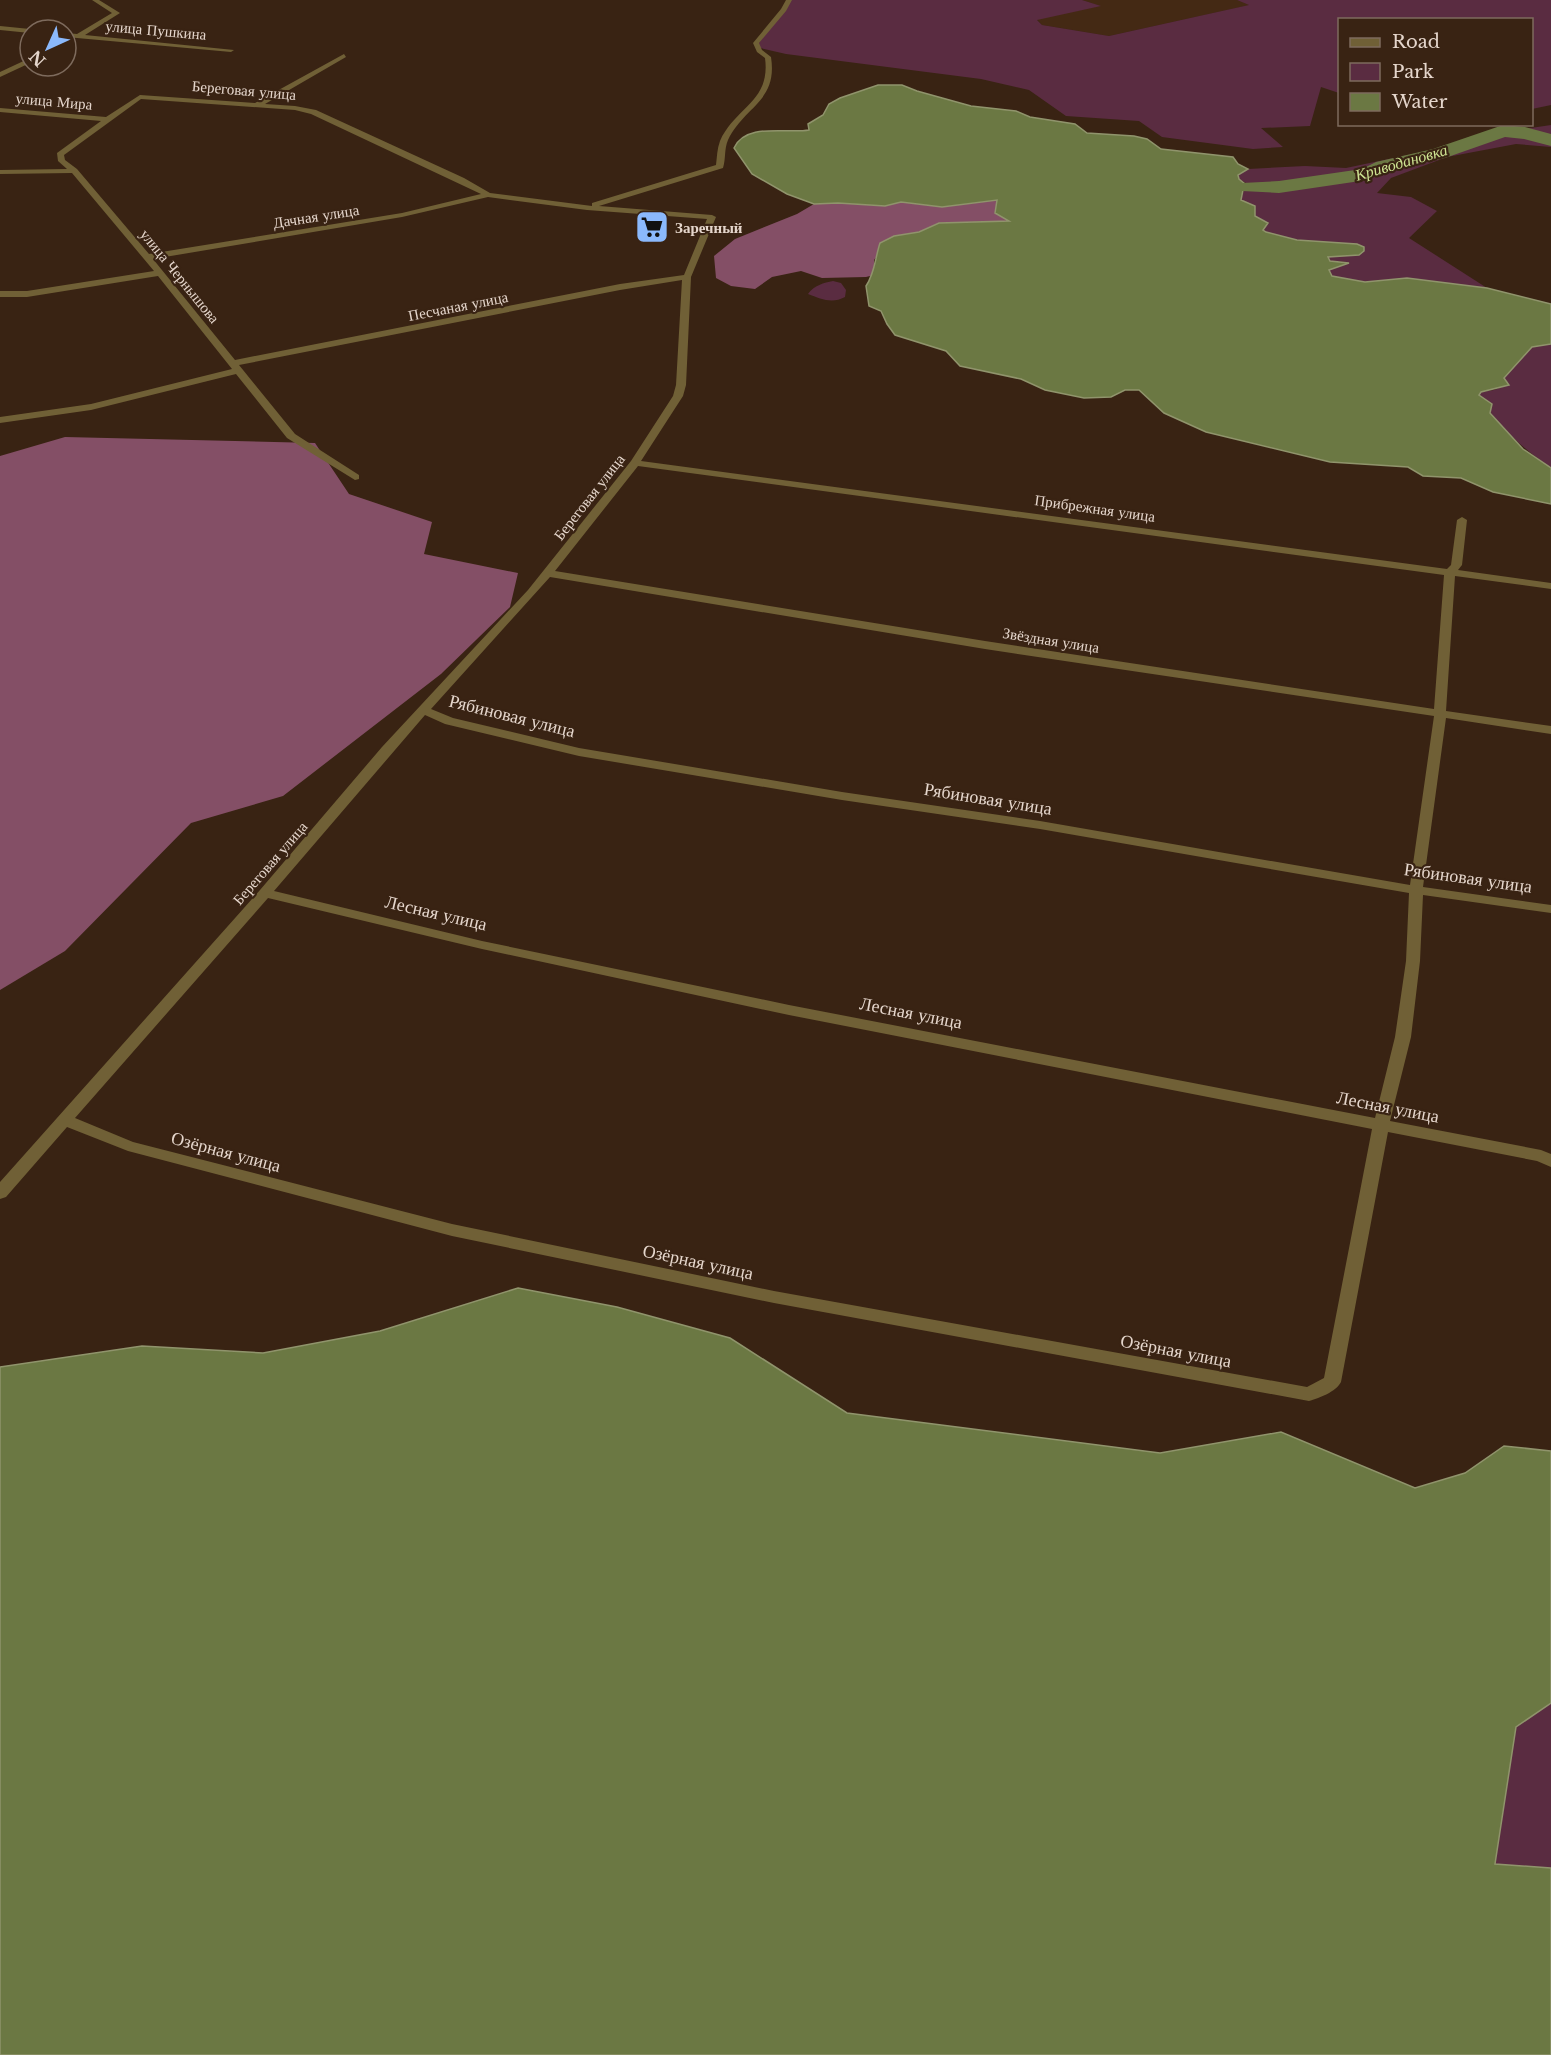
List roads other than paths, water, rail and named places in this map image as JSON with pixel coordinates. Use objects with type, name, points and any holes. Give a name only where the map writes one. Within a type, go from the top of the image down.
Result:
[{"type":"street","points":[[78,36],[117,13],[96,0]]},
{"type":"street","points":[[587,208],[720,166],[723,141],[762,95],[772,71],[768,57],[759,51],[756,43],[784,10],[789,0]]},
{"type":"street","points":[[0,28],[18,30]]},
{"type":"street","name":"улица Пушкина","points":[[78,36],[231,50]]},
{"type":"street","points":[[257,105],[344,56]]},
{"type":"street","points":[[0,75],[18,66]]},
{"type":"street","name":"Береговая улица","points":[[0,1193],[265,892],[386,750],[548,573],[635,463],[668,414],[681,385],[687,277],[712,217],[587,208],[488,195],[461,180],[314,112],[257,105],[140,97]]},
{"type":"street","name":"улица Чернышова","points":[[140,97],[105,119],[60,155],[62,161],[74,171],[147,256],[291,436],[355,477]]},
{"type":"street","name":"улица Мира","points":[[0,110],[105,119]]},
{"type":"street","points":[[0,172],[74,171]]},
{"type":"street","name":"Дачная улица","points":[[147,256],[391,217],[488,195]]},
{"type":"street","points":[[0,294],[27,294],[159,273]]},
{"type":"street","name":"Песчаная улица","points":[[0,420],[162,392],[238,367],[620,287],[687,277]]},
{"type":"street","name":"Прибрежная улица","points":[[635,463],[1551,586]]},
{"type":"street","points":[[1382,1125],[1403,1037],[1413,961],[1416,890],[1440,714],[1450,573],[1456,565],[1462,520]]},
{"type":"street","name":"Звёздная улица","points":[[548,573],[985,645],[1551,730]]},
{"type":"street","name":"Рябиновая улица","points":[[424,710],[449,720],[579,752],[842,796],[1040,825],[1416,890],[1551,909]]},
{"type":"street","name":"Лесная улица","points":[[265,892],[482,945],[789,1010],[1540,1156],[1551,1161]]},
{"type":"street","name":"Озёрная улица","points":[[65,1120],[128,1146],[452,1230],[774,1298],[1310,1394],[1332,1382],[1382,1125]]},
{"type":"water","points":[[878,85],[902,85],[971,106],[1016,111],[1030,117],[1075,124],[1087,133],[1134,136],[1147,139],[1161,149],[1233,157],[1238,164],[1248,169],[1238,175],[1239,179],[1249,187],[1243,190],[1241,200],[1255,206],[1255,216],[1268,223],[1263,230],[1297,240],[1357,244],[1364,247],[1364,251],[1359,255],[1328,257],[1330,261],[1349,263],[1329,270],[1332,276],[1365,282],[1407,278],[1487,288],[1551,304],[1551,344],[1532,347],[1504,378],[1509,385],[1481,392],[1479,395],[1492,404],[1490,413],[1523,449],[1551,468],[1551,504],[1493,492],[1461,478],[1423,476],[1408,467],[1330,462],[1206,432],[1164,413],[1139,390],[1125,390],[1111,397],[1084,398],[1045,390],[1021,379],[960,366],[946,351],[895,335],[881,311],[869,306],[866,286],[873,271],[880,243],[894,236],[919,232],[939,223],[1009,221],[995,213],[997,200],[942,207],[901,202],[885,206],[814,204],[787,194],[752,174],[734,148],[740,140],[757,132],[809,130],[808,124],[823,115],[829,104]]},
{"type":"water","points":[[518,1288],[617,1307],[730,1338],[847,1413],[1160,1453],[1281,1432],[1415,1488],[1465,1473],[1504,1446],[1551,1451],[1551,1703],[1516,1727],[1495,1864],[1551,1868],[1551,2055],[0,2055],[0,1367],[142,1346],[263,1353],[380,1331]]},
{"type":"waterway","name":"Криводановка","points":[[1249,187],[1279,187],[1367,174],[1383,166],[1438,154],[1503,131],[1525,133],[1551,140]]},
{"type":"place","name":"Заречный","points":[[652,227]]}]
